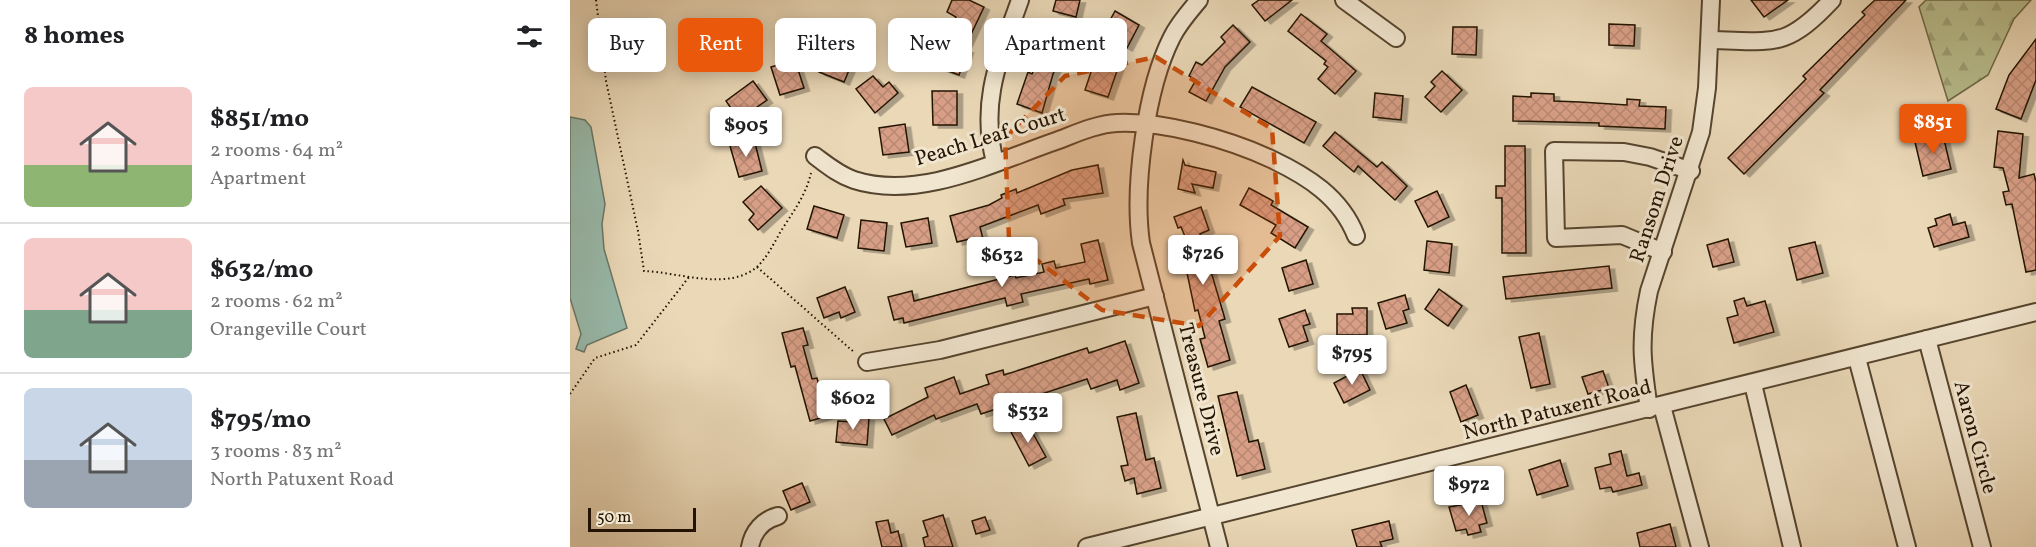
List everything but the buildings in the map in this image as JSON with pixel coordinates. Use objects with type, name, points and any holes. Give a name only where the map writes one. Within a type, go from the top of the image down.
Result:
[{"type":"street","points":[[995,162],[988,137],[988,104],[991,86],[1020,0]]},
{"type":"street","name":"Treasure Drive","points":[[1199,0],[1172,37],[1153,93],[1138,188],[1137,216],[1218,547]]},
{"type":"street","points":[[1344,0],[1396,38]]},
{"type":"street","name":"Ransom Drive","points":[[1700,547],[1640,350],[1649,291],[1701,132],[1710,40],[1711,0]]},
{"type":"street","points":[[1710,40],[1771,41],[1787,38],[1806,27],[1832,0]]},
{"type":"street","name":"Peach Leaf Court","points":[[815,156],[854,180],[895,185],[923,183],[995,162],[1098,126],[1117,123],[1148,125],[1226,142],[1289,168],[1320,188],[1337,203],[1350,220],[1356,236]]},
{"type":"street","points":[[1663,252],[1622,235],[1556,238],[1554,151],[1624,152],[1650,157],[1690,171]]},
{"type":"street","points":[[867,362],[940,350],[1155,296]]},
{"type":"street","name":"North Patuxent Road","points":[[1087,547],[1753,384],[2036,312]]},
{"type":"street","name":"Aaron Circle","points":[[1927,339],[1982,547]]},
{"type":"street","points":[[1857,358],[1907,547]]},
{"type":"street","points":[[1753,384],[1792,547]]},
{"type":"street","points":[[750,547],[756,531],[771,518],[778,516]]},
{"type":"path","points":[[596,0],[606,81],[639,231],[645,271],[689,277],[737,277],[757,267],[766,257],[808,188],[815,156]]},
{"type":"path","points":[[757,267],[867,362]]},
{"type":"path","points":[[570,394],[595,358],[636,345],[689,277]]},
{"type":"highlighted area","points":[[1156,57],[1272,129],[1280,236],[1199,326],[1102,310],[1009,239],[1005,138],[1065,76]]},
{"type":"green space","points":[[1926,0],[2031,0],[2014,19],[1988,75],[1948,101],[1919,7]]},
{"type":"shaded area","points":[[570,117],[585,120],[591,127],[605,204],[602,224],[604,249],[627,328],[587,345],[584,352],[576,349],[581,334],[570,298]]}]
